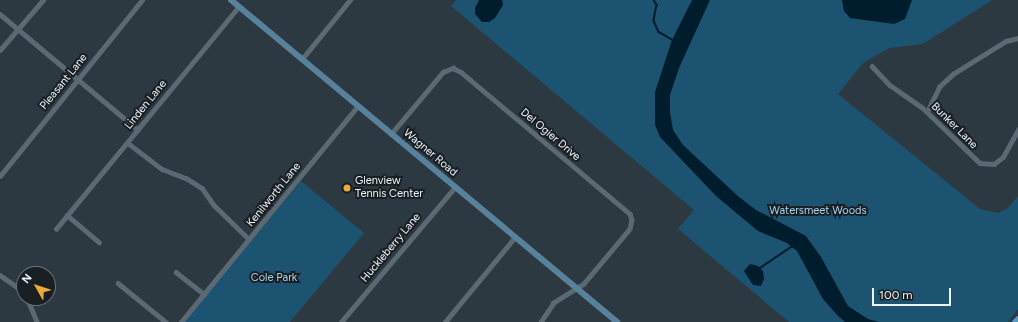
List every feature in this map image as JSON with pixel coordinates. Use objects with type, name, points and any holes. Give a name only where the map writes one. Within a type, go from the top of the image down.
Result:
[{"type":"street","points":[[0,50],[43,0]]},
{"type":"street","name":"Pleasant Lane","points":[[0,176],[142,0]]},
{"type":"street","name":"Wagner Road","points":[[231,0],[617,322]]},
{"type":"street","points":[[302,59],[350,0]]},
{"type":"street","name":"Linden Lane","points":[[56,229],[239,6]]},
{"type":"street","points":[[0,14],[76,80],[138,130]]},
{"type":"street","points":[[927,112],[934,95],[946,80],[1006,41],[1018,38]]},
{"type":"street","name":"Bunker Lane","points":[[872,66],[893,88],[927,112],[970,156],[988,164],[1003,157],[1018,130]]},
{"type":"street","name":"Del Ogier Drive","points":[[391,134],[443,72],[453,68],[461,72],[630,214],[632,220],[630,229],[578,290]]},
{"type":"street","name":"Kenilworth Lane","points":[[181,322],[358,106]]},
{"type":"street","points":[[128,143],[162,169],[186,178],[202,188],[214,205],[249,239]]},
{"type":"street","name":"Huckleberry Lane","points":[[341,322],[454,186]]},
{"type":"street","points":[[67,215],[99,242]]},
{"type":"street","points":[[445,322],[515,237]]},
{"type":"street","points":[[176,272],[204,294]]},
{"type":"street","points":[[0,275],[16,286]]},
{"type":"street","points":[[118,283],[166,322]]},
{"type":"street","points":[[541,322],[554,303],[567,293],[578,290]]},
{"type":"street","points":[[30,306],[37,322]]},
{"type":"green space","name":"Watersmeet Woods","points":[[456,0],[992,0],[923,44],[889,48],[863,63],[838,94],[980,209],[998,213],[1007,209],[1018,196],[1018,309],[1008,322],[789,322],[678,229],[694,210],[451,6]]},
{"type":"green space","name":"Cole Park","points":[[301,181],[364,233],[290,322],[184,322]]},
{"type":"shaded area","points":[[479,0],[502,0],[503,5],[495,18],[489,22],[482,22],[475,14],[475,8]]},
{"type":"shaded area","points":[[692,0],[710,0],[679,68],[670,95],[670,112],[673,130],[683,145],[739,197],[756,210],[806,236],[821,257],[848,306],[868,319],[879,322],[845,322],[823,299],[797,251],[787,243],[758,231],[716,196],[660,137],[655,125],[655,92],[672,40]]},
{"type":"shaded area","points":[[842,0],[912,0],[905,19],[894,24],[850,18],[844,11]]},
{"type":"shaded area","points":[[750,264],[758,266],[763,271],[764,279],[761,286],[753,285],[744,271]]},
{"type":"waterway","points":[[654,0],[657,5],[654,21],[659,32],[673,40]]},
{"type":"waterway","points":[[760,268],[793,246]]},
{"type":"place","name":"Glenview Tennis Center","points":[[347,188]]}]
